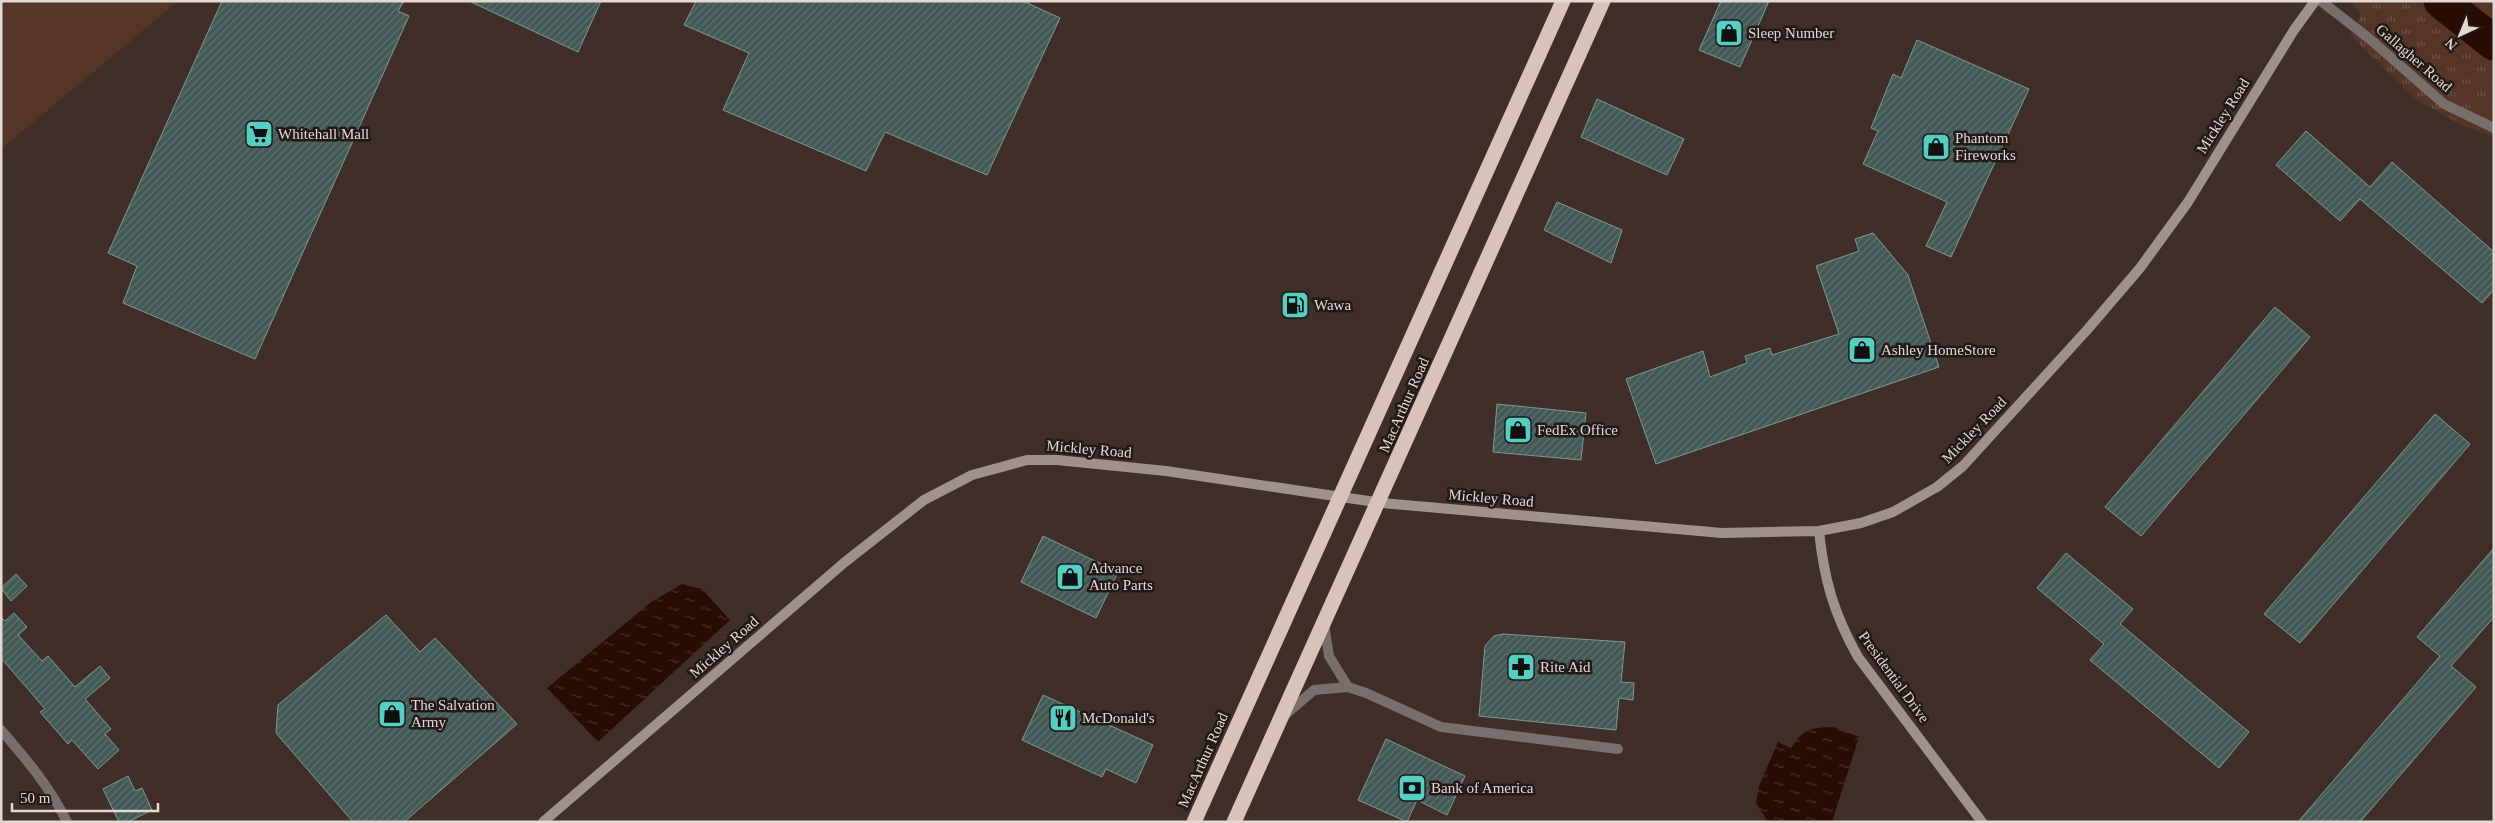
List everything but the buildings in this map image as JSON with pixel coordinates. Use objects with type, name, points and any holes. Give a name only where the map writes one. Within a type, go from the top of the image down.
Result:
[{"type":"highway","name":"MacArthur Road","points":[[1194,822],[1562,1]]},
{"type":"highway","name":"MacArthur Road","points":[[1234,822],[1603,1]]},
{"type":"street","name":"Mickley Road","points":[[543,822],[845,562],[924,500],[972,475],[1027,460],[1056,460],[1166,471],[1378,502],[1722,533],[1819,532],[1861,524],[1893,512],[1937,487],[1963,466],[2087,330],[2140,268],[2188,202],[2294,30],[2314,1]]},
{"type":"street","name":"Gallagher Road","points":[[2321,1],[2371,40],[2444,104],[2494,128]]},
{"type":"street","name":"Presidential Drive","points":[[1819,532],[1822,564],[1830,597],[1842,628],[1858,657],[1982,822]]},
{"type":"street","points":[[1324,623],[1329,656],[1348,687]]},
{"type":"street","points":[[1281,719],[1314,690],[1348,687],[1366,693],[1441,727],[1618,749]]},
{"type":"street","points":[[1,730],[34,768],[58,804],[67,822]]},
{"type":"green space","points":[[1,1],[176,1],[177,2],[1,149]]},
{"type":"green space","points":[[2352,1],[2494,1],[2494,137],[2462,125],[2415,99],[2350,35],[2361,16]]},
{"type":"water","points":[[682,584],[702,589],[730,620],[598,742],[547,688],[651,602]]},
{"type":"water","points":[[1833,727],[1859,737],[1832,822],[1768,822],[1756,803],[1759,786],[1778,742],[1791,748],[1800,736],[1808,730]]},
{"type":"waterway","points":[[2441,1],[2494,43]]},
{"type":"place","name":"Sleep Number","points":[[1729,33]]},
{"type":"place","name":"Whitehall Mall","points":[[259,134]]},
{"type":"place","name":"Phantom Fireworks","points":[[1936,147]]},
{"type":"place","name":"Wawa","points":[[1295,305]]},
{"type":"place","name":"Ashley HomeStore","points":[[1862,350]]},
{"type":"place","name":"FedEx Office","points":[[1518,430]]},
{"type":"place","name":"Advance Auto Parts","points":[[1070,577]]},
{"type":"place","name":"Rite Aid","points":[[1521,667]]},
{"type":"place","name":"The Salvation Army","points":[[392,714]]},
{"type":"place","name":"McDonald's","points":[[1063,718]]},
{"type":"place","name":"Bank of America","points":[[1412,788]]}]
